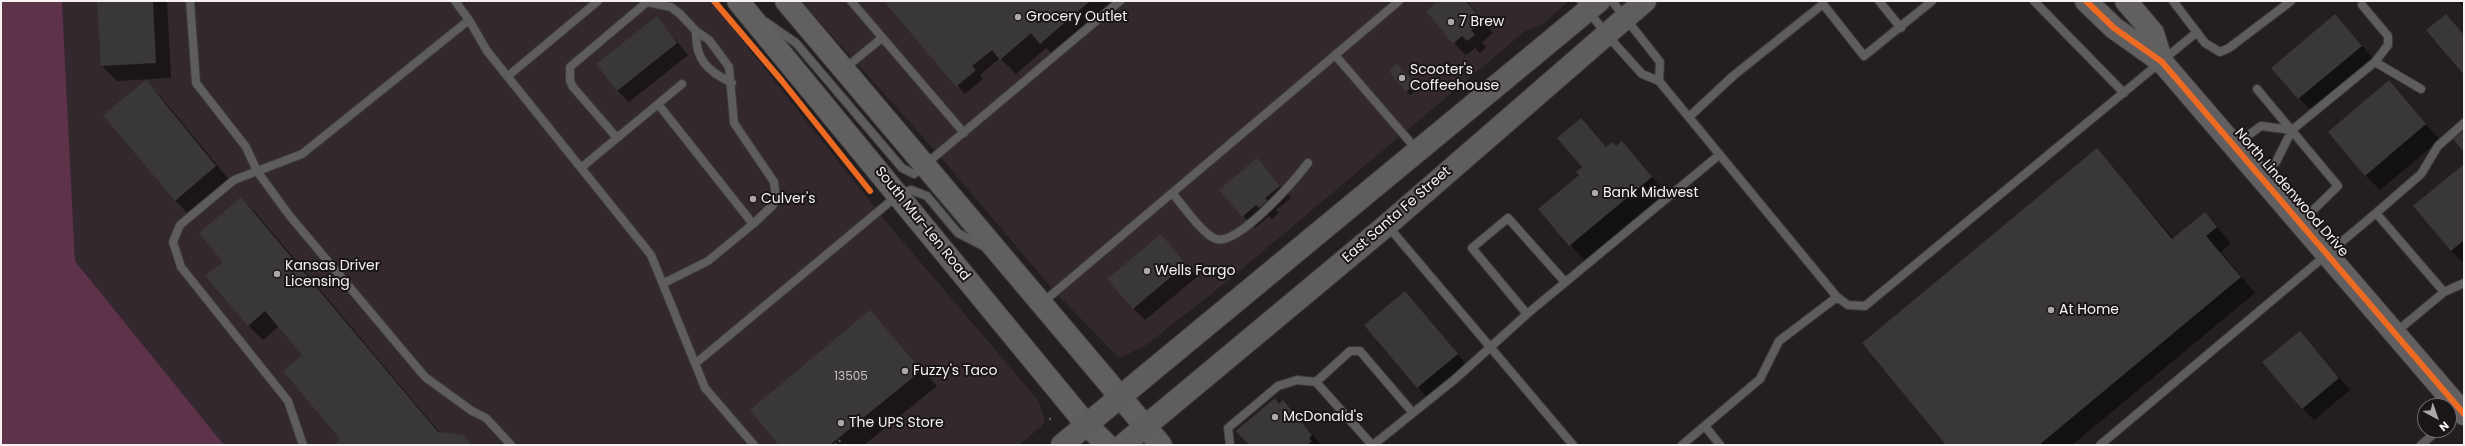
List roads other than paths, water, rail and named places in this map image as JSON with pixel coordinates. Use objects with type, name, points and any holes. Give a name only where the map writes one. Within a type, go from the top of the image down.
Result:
[{"type":"main road","points":[[786,1],[1161,445]]},
{"type":"main road","name":"East Santa Fe Street","points":[[1123,445],[1387,224],[1606,34],[1619,9],[1645,1]]},
{"type":"main road","name":"North Lindenwood Drive","points":[[2086,1],[2114,28],[2162,62],[2396,333],[2458,415]]},
{"type":"main road","name":"North Lindenwood Drive","points":[[2126,1],[2153,33],[2162,62]]},
{"type":"main road","name":"South Mur-Len Road","points":[[739,3],[1086,424],[1107,445]]},
{"type":"main road","points":[[1062,445],[1418,150],[1589,4]]},
{"type":"lane","points":[[190,1],[196,83],[246,147],[257,171],[290,215],[425,377],[472,411],[486,418],[511,445]]},
{"type":"lane","points":[[455,1],[470,20],[488,51],[640,239],[651,255],[664,283],[705,388],[754,445]]},
{"type":"lane","points":[[508,76],[598,1]]},
{"type":"lane","points":[[851,1],[964,133]]},
{"type":"lane","points":[[739,3],[796,43],[902,168],[914,174],[926,166],[1120,1]]},
{"type":"lane","points":[[1042,303],[1399,1]]},
{"type":"lane","points":[[1879,1],[1901,28]]},
{"type":"lane","points":[[1689,117],[1733,76],[1822,2],[1864,56],[1901,28],[1932,1]]},
{"type":"lane","points":[[2034,1],[2124,93]]},
{"type":"lane","points":[[2173,1],[2205,43],[2220,52],[2229,48],[2291,1]]},
{"type":"lane","points":[[617,138],[573,87],[570,81],[570,67],[647,2],[671,8],[696,31],[709,40],[729,67],[732,83],[734,123],[774,182],[776,198],[774,205],[708,260],[664,283]]},
{"type":"lane","points":[[1589,4],[1606,34],[1642,74],[1659,81],[1837,298],[1848,306],[1866,306],[2197,32]]},
{"type":"lane","points":[[2260,174],[2276,162],[2292,130],[2375,62],[2388,45],[2388,36],[2362,5]]},
{"type":"lane","points":[[1619,9],[1660,62],[1659,81]]},
{"type":"lane","points":[[303,445],[288,401],[181,267],[173,242],[180,225],[234,180],[302,154],[470,20]]},
{"type":"lane","points":[[696,31],[696,45],[699,57],[720,78],[732,83]]},
{"type":"lane","points":[[844,69],[882,38]]},
{"type":"lane","points":[[1335,55],[1418,150]]},
{"type":"lane","points":[[2375,62],[2421,89]]},
{"type":"lane","points":[[582,167],[682,84]]},
{"type":"lane","points":[[2257,89],[2338,186],[2301,222]]},
{"type":"lane","points":[[658,104],[753,224]]},
{"type":"lane","points":[[2100,445],[2422,174],[2438,146],[2464,123]]},
{"type":"lane","points":[[2235,145],[2261,126],[2292,130]]},
{"type":"lane","points":[[1230,445],[1228,428],[1278,386],[1297,380],[1316,382],[1372,445],[1414,413],[1491,348],[1527,314],[1719,155]]},
{"type":"lane","points":[[1172,193],[1209,235],[1218,239],[1229,238],[1277,199],[1308,163]]},
{"type":"lane","points":[[696,363],[898,195],[911,190],[927,196],[958,233],[1002,256]]},
{"type":"lane","points":[[2376,213],[2444,292]]},
{"type":"lane","points":[[1527,314],[1472,248],[1508,218],[1565,282]]},
{"type":"lane","points":[[1387,224],[1573,445]]},
{"type":"lane","points":[[2396,333],[2444,292],[2464,283]]},
{"type":"lane","points":[[1682,445],[1760,379],[1778,341],[1837,298]]},
{"type":"lane","points":[[1316,382],[1350,351],[1360,351],[1414,413]]},
{"type":"lane","points":[[1705,426],[1720,445]]},
{"type":"lane","points":[[2421,445],[2429,438]]},
{"type":"place","name":"Grocery Outlet","points":[[1018,17]]},
{"type":"place","name":"7 Brew","points":[[1451,22]]},
{"type":"place","name":"Scooter's Coffeehouse","points":[[1402,78]]},
{"type":"place","name":"Bank Midwest","points":[[1595,193]]},
{"type":"place","name":"Culver's","points":[[753,199]]},
{"type":"place","name":"Wells Fargo","points":[[1147,271]]},
{"type":"place","name":"Kansas Driver Licensing","points":[[277,274]]},
{"type":"place","name":"At Home","points":[[2051,310]]},
{"type":"place","name":"Fuzzy's Taco","points":[[905,371]]},
{"type":"place","name":"McDonald's","points":[[1275,417]]},
{"type":"place","name":"The UPS Store","points":[[841,423]]}]
